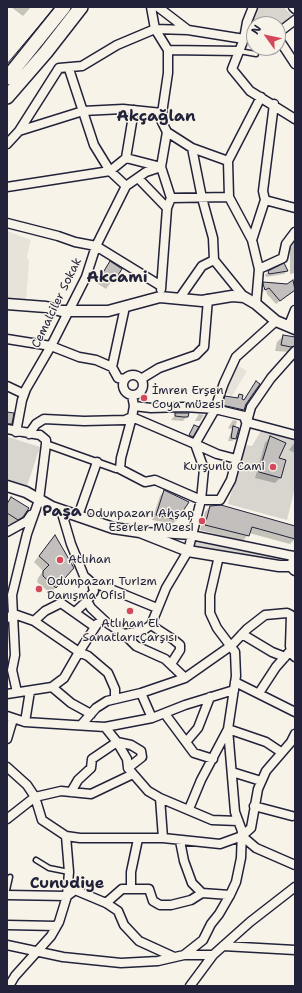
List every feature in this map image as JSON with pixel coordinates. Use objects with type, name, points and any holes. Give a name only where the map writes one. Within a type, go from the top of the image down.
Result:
[{"type":"main road","points":[[7,78],[64,7]]},
{"type":"main road","points":[[7,97],[46,52],[81,7]]},
{"type":"street","points":[[151,7],[155,29],[168,50],[168,72],[161,120],[167,132],[192,148],[228,161]]},
{"type":"street","points":[[158,7],[188,30]]},
{"type":"street","points":[[253,7],[247,22],[244,39],[232,69],[250,91],[274,104],[295,119]]},
{"type":"street","points":[[286,27],[295,20]]},
{"type":"street","points":[[7,144],[19,131],[59,68],[69,69],[82,66],[117,45],[155,29],[188,30],[244,39]]},
{"type":"street","points":[[168,50],[239,51]]},
{"type":"street","points":[[286,50],[295,64]]},
{"type":"street","points":[[69,69],[94,145],[110,171],[126,186],[146,172],[161,167]]},
{"type":"street","points":[[256,304],[259,269],[252,240],[229,198],[228,161],[261,97]]},
{"type":"street","points":[[252,240],[265,200],[263,191],[274,104]]},
{"type":"street","points":[[19,131],[83,111],[134,110],[162,114]]},
{"type":"street","points":[[7,187],[110,171],[126,158],[134,110]]},
{"type":"street","points":[[160,297],[166,208],[171,198],[161,167],[167,132]]},
{"type":"street","points":[[192,148],[202,198],[213,238],[214,260],[244,297],[256,304],[276,320],[292,327],[295,310]]},
{"type":"street","points":[[126,158],[161,167]]},
{"type":"street","points":[[138,178],[166,208]]},
{"type":"street","name":"Cemalciler Sokak","points":[[16,432],[24,394],[51,346],[86,277],[96,246],[126,186]]},
{"type":"street","points":[[171,198],[229,198]]},
{"type":"street","points":[[265,200],[295,208]]},
{"type":"street","points":[[7,223],[58,236],[75,242],[96,246],[161,286]]},
{"type":"street","points":[[259,269],[283,258],[286,244],[295,232]]},
{"type":"street","points":[[179,299],[202,266],[214,260]]},
{"type":"street","points":[[7,304],[46,307],[68,311],[108,311],[160,297],[202,301],[232,296],[244,297]]},
{"type":"street","points":[[141,379],[159,368],[196,354],[204,347],[208,299]]},
{"type":"street","points":[[112,367],[125,307]]},
{"type":"street","points":[[194,444],[215,409],[236,357],[276,320]]},
{"type":"street","points":[[7,339],[51,346],[79,357],[96,360],[112,367],[118,378],[124,380],[133,375],[141,379],[143,385],[141,391],[132,395]]},
{"type":"street","points":[[7,429],[16,432],[40,435],[46,442],[116,469],[120,469],[145,482],[155,480],[201,500],[220,500],[227,489],[251,407],[271,378],[295,351]]},
{"type":"street","points":[[120,469],[121,458],[134,406],[132,395],[124,390],[124,380]]},
{"type":"street","points":[[7,386],[24,394]]},
{"type":"street","points":[[134,406],[151,408],[184,406],[215,409],[244,416],[246,422]]},
{"type":"street","points":[[29,434],[36,424],[44,419],[84,421],[125,420],[132,417],[217,454],[236,459]]},
{"type":"street","points":[[246,422],[295,435]]},
{"type":"street","points":[[17,692],[12,670],[15,655],[10,616],[10,592],[26,534],[39,500],[46,442]]},
{"type":"street","points":[[124,634],[142,631],[151,626],[156,608],[188,551],[201,500],[204,469],[194,444]]},
{"type":"street","points":[[78,516],[97,462]]},
{"type":"street","points":[[7,486],[26,492],[61,510],[113,528],[140,532],[191,535],[294,561]]},
{"type":"street","points":[[7,532],[27,521],[39,500]]},
{"type":"street","points":[[61,510],[71,544],[84,576],[92,583],[156,608]]},
{"type":"street","points":[[140,532],[188,551],[219,556],[294,561]]},
{"type":"street","points":[[184,955],[203,940],[210,924],[219,914],[230,895],[236,882],[242,836],[242,831],[234,812],[228,729],[234,686],[236,652],[232,645],[217,628],[210,613],[210,595],[219,556]]},
{"type":"street","points":[[74,612],[87,601],[94,591],[92,583]]},
{"type":"street","points":[[87,601],[91,608],[107,623],[124,634],[136,646],[165,659],[185,678]]},
{"type":"street","points":[[34,620],[45,611],[62,603],[95,627]]},
{"type":"street","points":[[82,724],[96,708],[115,699],[141,693],[185,678],[232,645],[242,634],[265,615],[291,611],[293,653],[285,657],[259,693]]},
{"type":"street","points":[[10,616],[34,620],[79,652],[88,656],[108,673],[115,689],[115,699]]},
{"type":"street","points":[[7,694],[52,687],[64,678],[102,617]]},
{"type":"street","points":[[151,626],[180,645],[180,650],[171,664]]},
{"type":"street","points":[[242,634],[272,652],[285,657]]},
{"type":"street","points":[[7,739],[10,717],[25,722],[82,724],[105,727],[165,714],[234,686],[259,693],[295,712]]},
{"type":"street","points":[[52,687],[71,703],[90,714]]},
{"type":"street","points":[[25,722],[30,691]]},
{"type":"street","points":[[141,693],[152,718]]},
{"type":"street","points":[[186,742],[198,728],[210,697]]},
{"type":"street","points":[[165,714],[194,753],[213,759]]},
{"type":"street","points":[[105,727],[117,742],[128,760],[130,771],[148,791],[160,798],[212,820],[238,821]]},
{"type":"street","points":[[228,729],[266,742],[281,752]]},
{"type":"street","points":[[189,809],[201,780],[228,729]]},
{"type":"street","points":[[7,767],[27,785],[35,797],[42,820],[66,836],[80,838],[163,838],[180,841],[220,844],[242,836],[251,828],[254,806],[261,781],[266,771],[291,742],[295,734]]},
{"type":"street","points":[[7,819],[35,797],[48,793],[71,792],[91,794],[130,771],[142,757],[141,750],[131,745],[117,742],[92,759],[91,768],[78,780],[71,792]]},
{"type":"street","points":[[232,772],[261,781]]},
{"type":"street","points":[[160,798],[163,838]]},
{"type":"street","points":[[254,806],[292,816]]},
{"type":"street","points":[[9,986],[36,951],[51,936],[56,926],[67,896],[69,872],[66,836]]},
{"type":"street","points":[[242,836],[256,848],[295,865]]},
{"type":"street","points":[[131,888],[131,872],[138,839]]},
{"type":"street","points":[[180,841],[184,861],[192,883],[202,893]]},
{"type":"street","points":[[190,986],[213,954],[250,922],[295,887]]},
{"type":"street","points":[[106,903],[122,889],[131,888],[149,889],[152,901],[160,905],[171,906],[191,900],[202,893],[230,895]]},
{"type":"street","points":[[7,895],[67,896],[75,890],[106,903],[118,911],[124,925],[139,941],[174,957]]},
{"type":"street","points":[[7,925],[56,926]]},
{"type":"street","points":[[7,945],[63,956],[121,963],[158,960],[184,955],[213,954]]},
{"type":"street","points":[[223,946],[295,950]]},
{"type":"lane","points":[[239,51],[246,52]]},
{"type":"lane","points":[[36,860],[49,868],[69,872]]},
{"type":"lane","points":[[7,890],[10,878]]},
{"type":"shaded area","points":[[259,7],[284,7],[293,17],[286,23],[286,16],[254,16]]},
{"type":"shaded area","points":[[7,231],[31,240],[27,256],[29,261],[26,301],[7,301]]},
{"type":"shaded area","points":[[235,364],[247,371],[232,396],[222,391]]},
{"type":"shaded area","points":[[262,429],[294,438],[295,487],[287,520],[228,504],[245,445],[252,446]]},
{"type":"shaded area","points":[[8,437],[40,447],[26,489],[7,482]]},
{"type":"shaded area","points":[[194,540],[280,556],[279,565],[192,550]]},
{"type":"building","points":[[110,261],[122,269],[113,283],[101,276]]},
{"type":"building","points":[[284,263],[288,271],[269,274],[268,271]]},
{"type":"building","points":[[293,280],[295,290],[280,301],[269,288],[265,290],[263,284],[263,282],[287,284]]},
{"type":"building","points":[[283,335],[295,337],[295,346],[291,347],[281,345]]},
{"type":"building","points":[[256,381],[260,384],[246,404],[244,410],[222,405],[225,396],[238,398],[239,394],[243,395],[242,399],[244,400]]},
{"type":"building","points":[[7,412],[14,413],[12,424],[7,424]]},
{"type":"building","points":[[175,413],[189,413],[188,417],[183,417],[175,416]]},
{"type":"building","points":[[194,425],[199,427],[193,437],[189,435]]},
{"type":"building","points":[[233,426],[239,428],[236,439],[231,438]]},
{"type":"building","name":"Kurşunlu Cami","points":[[270,436],[286,443],[279,458],[286,460],[281,478],[259,472]]},
{"type":"building","points":[[164,490],[189,502],[177,520],[156,515]]},
{"type":"building","points":[[11,497],[29,508],[23,517],[18,520],[7,513],[7,504]]},
{"type":"building","points":[[221,505],[295,526],[295,539],[252,527],[249,536],[205,525],[210,506]]},
{"type":"building","name":"Atlıhan","points":[[55,535],[74,568],[56,588],[43,576],[43,571],[49,565],[39,556]]},
{"type":"tram line","points":[[7,64],[55,7]]},
{"type":"place","name":"İmren Erşen Coya müzesi","points":[[144,398]]},
{"type":"place","name":"Kurşunlu Cami","points":[[273,467]]},
{"type":"place","name":"Odunpazarı Ahşap Eserler Müzesi","points":[[202,521]]},
{"type":"place","name":"Atlıhan","points":[[60,560]]},
{"type":"place","name":"Odunpazarı Turizm Danışma Ofisi","points":[[39,589]]},
{"type":"place","name":"Atlıhan El Sanatları Çarşısı","points":[[130,611]]},
{"type":"district","name":"Akçağlan","points":[[156,117]]},
{"type":"district","name":"Akcami","points":[[117,278]]},
{"type":"district","name":"Paşa","points":[[62,512]]},
{"type":"district","name":"Cunudiye","points":[[67,884]]}]
